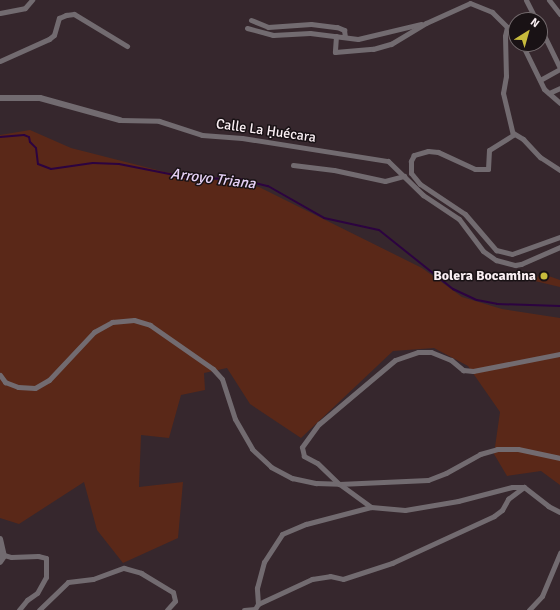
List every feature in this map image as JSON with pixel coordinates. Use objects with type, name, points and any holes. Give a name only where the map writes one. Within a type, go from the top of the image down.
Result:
[{"type":"street","points":[[0,13],[25,8],[32,0]]},
{"type":"street","points":[[526,0],[532,12]]},
{"type":"street","points":[[549,0],[560,14]]},
{"type":"street","points":[[336,36],[335,52],[373,50],[391,44],[426,23],[470,3],[492,12],[507,27],[503,93],[513,133],[523,139],[540,157],[560,170]]},
{"type":"street","points":[[0,61],[49,39],[54,35],[60,18],[70,14],[74,14],[127,46]]},
{"type":"street","points":[[251,20],[268,27],[311,24],[337,28],[344,30],[345,37]]},
{"type":"street","points":[[247,28],[273,35],[310,33],[358,39],[426,23]]},
{"type":"street","points":[[540,80],[560,69],[548,44]]},
{"type":"street","points":[[526,52],[548,93],[560,103]]},
{"type":"street","points":[[548,93],[560,88]]},
{"type":"street","points":[[0,98],[40,98],[120,120]]},
{"type":"street","name":"Calle La Ḥuécara","points":[[120,120],[159,121],[202,135],[242,138],[380,160],[393,164],[424,196],[459,219],[483,251],[496,260],[514,265],[522,264],[560,247]]},
{"type":"street","points":[[513,133],[509,139],[489,150],[488,169],[474,169],[438,152],[428,151],[414,156],[411,161],[411,173],[420,184],[465,214],[496,250],[512,254],[560,237]]},
{"type":"street","points":[[293,166],[334,170],[385,181],[404,176]]},
{"type":"street","points":[[0,375],[5,382],[18,387],[35,388],[49,380],[94,332],[112,322],[134,320],[150,325],[213,369],[222,379],[242,436],[271,467],[292,478],[316,483],[339,484],[428,480],[446,473],[480,454],[497,449],[518,450],[560,458]]},
{"type":"street","points":[[371,507],[339,484],[317,463],[304,456],[302,447],[319,424],[394,360],[418,352],[431,352],[451,360],[463,370],[473,371],[560,354]]},
{"type":"street","points":[[258,604],[257,588],[264,562],[282,534],[306,524],[371,507],[405,510],[458,500],[512,487],[524,487],[548,506],[560,512]]},
{"type":"street","points":[[244,610],[255,609],[258,604],[312,579],[330,576],[343,579],[399,560],[494,516],[502,510],[508,498],[524,487]]},
{"type":"street","points":[[0,539],[2,555],[0,562]]},
{"type":"street","points":[[529,610],[542,596],[560,553]]},
{"type":"street","points":[[2,555],[38,556],[46,558],[46,577],[37,593],[27,600],[20,610]]},
{"type":"street","points":[[39,610],[68,582],[93,579],[124,568],[141,573],[173,592],[176,601],[167,610]]},
{"type":"shaded area","points":[[30,130],[71,148],[165,172],[259,187],[422,268],[462,297],[502,309],[560,318],[560,485],[541,471],[507,476],[494,454],[500,412],[468,366],[434,348],[393,351],[301,438],[250,404],[227,368],[204,373],[205,390],[181,395],[169,438],[141,435],[139,487],[183,482],[178,538],[123,563],[97,530],[84,482],[19,524],[0,518],[0,135]]},
{"type":"shaded area","name":"Bolera Bocamina","points":[[540,273],[560,280],[560,287],[535,281]]},
{"type":"waterway","name":"Arroyo Triana","points":[[0,137],[24,135],[29,137],[30,142],[36,148],[38,164],[51,169],[93,163],[119,164],[190,178],[239,179],[268,186],[324,218],[379,230],[453,289],[477,300],[497,304],[560,306]]},
{"type":"place","name":"Bolera Bocamina","points":[[544,276]]}]
